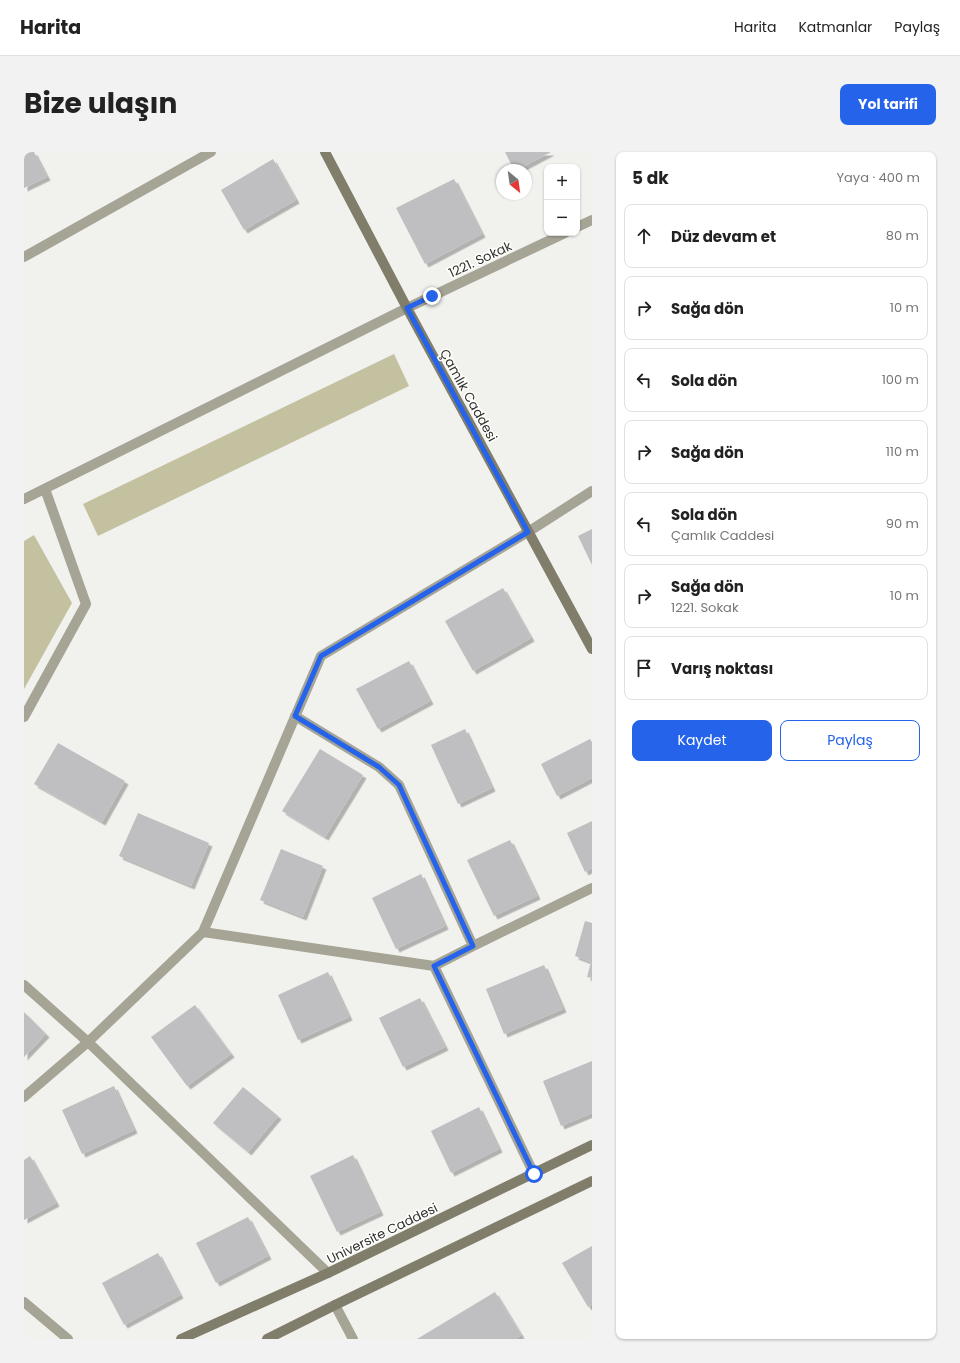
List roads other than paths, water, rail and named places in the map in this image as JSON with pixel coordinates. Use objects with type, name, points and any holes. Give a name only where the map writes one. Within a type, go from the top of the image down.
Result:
[{"type":"street","points":[[24,257],[210,152]]},
{"type":"street","name":"Çamlık Caddesi","points":[[325,152],[407,308],[592,649]]},
{"type":"street","points":[[580,226],[592,220]]},
{"type":"street","name":"1221. Sokak","points":[[24,499],[407,308],[559,236]]},
{"type":"street","points":[[24,717],[86,604],[45,489]]},
{"type":"street","points":[[24,1097],[88,1042],[203,932],[321,656],[592,492]]},
{"type":"street","points":[[295,716],[379,767],[399,785],[473,946]]},
{"type":"street","points":[[203,932],[434,966],[592,888]]},
{"type":"street","points":[[434,966],[534,1174]]},
{"type":"street","points":[[24,984],[88,1042],[328,1273]]},
{"type":"street","name":"Universite Caddesi","points":[[181,1339],[328,1273],[592,1145]]},
{"type":"street","points":[[267,1339],[592,1180]]},
{"type":"street","points":[[24,1302],[68,1339]]},
{"type":"street","points":[[334,1305],[353,1339]]}]
